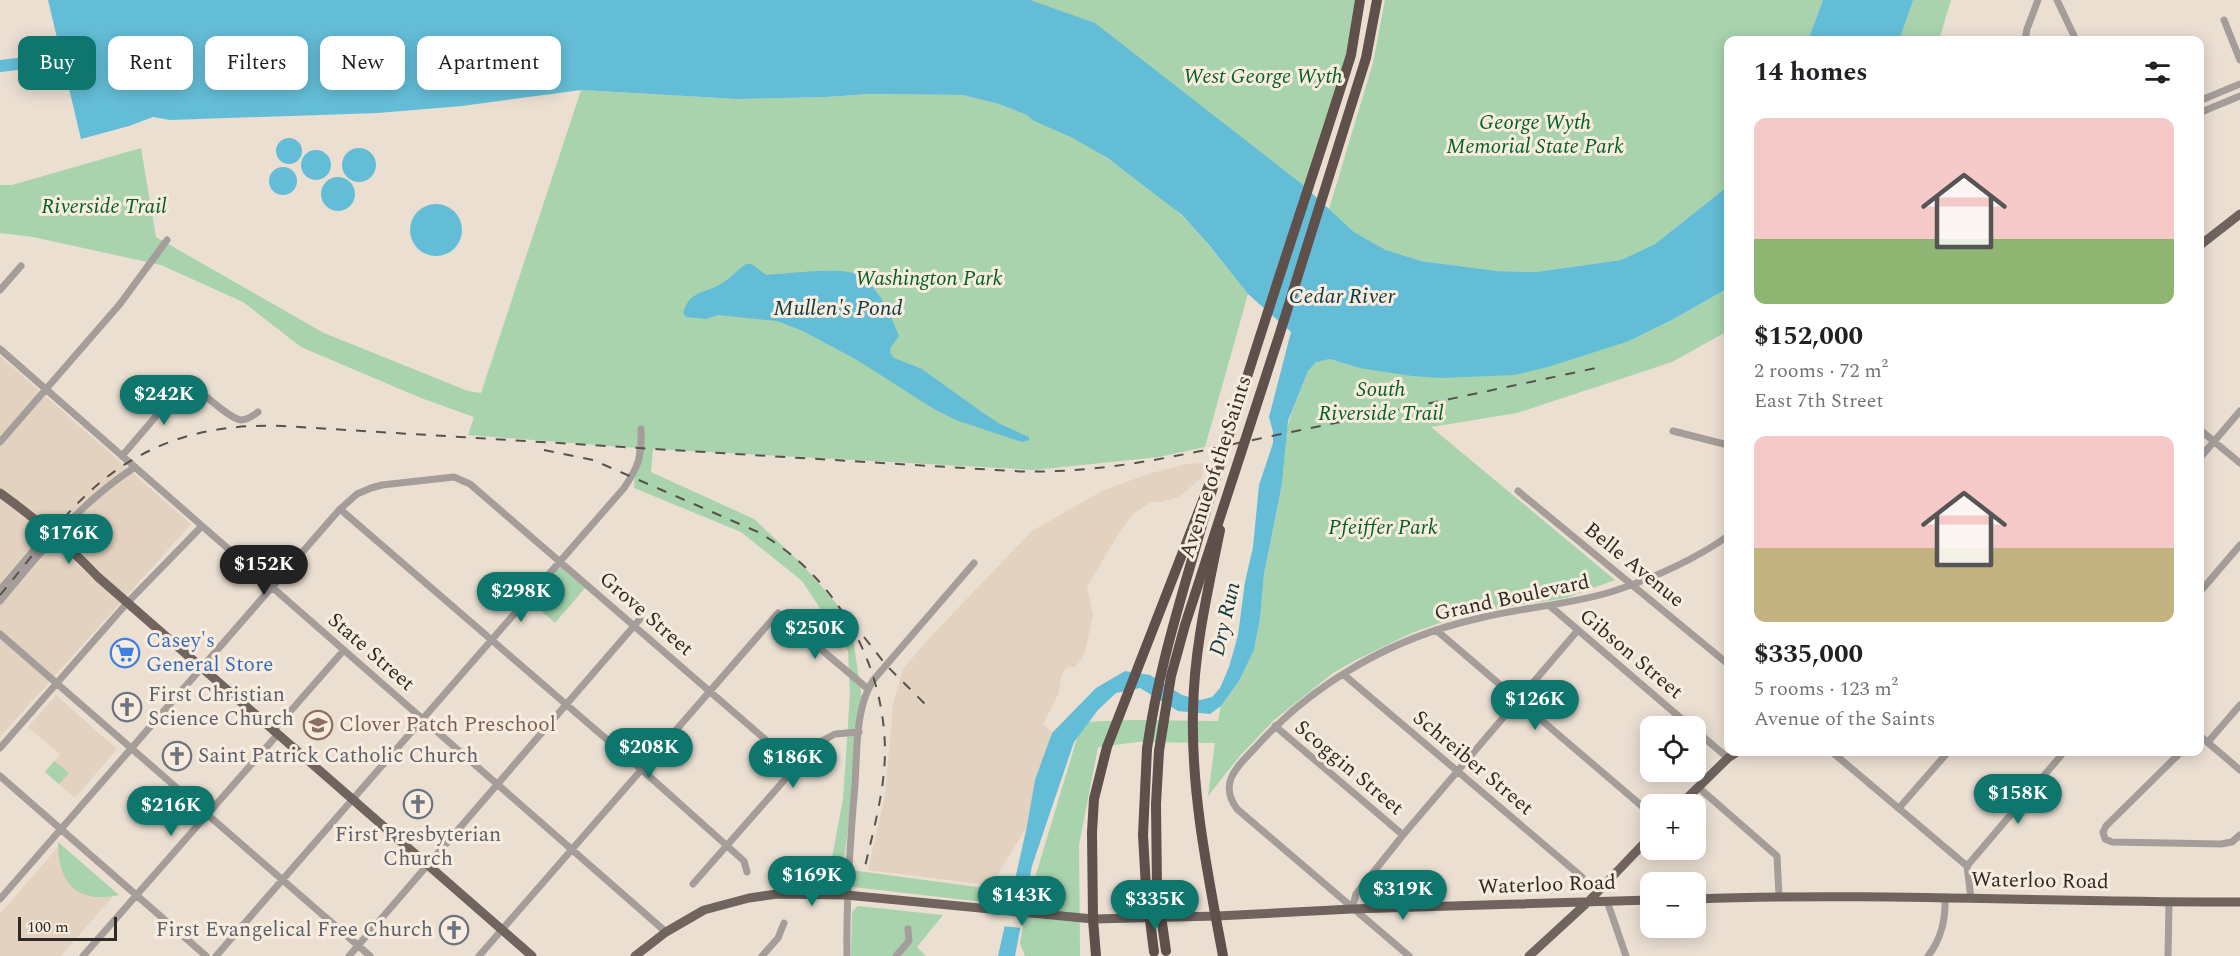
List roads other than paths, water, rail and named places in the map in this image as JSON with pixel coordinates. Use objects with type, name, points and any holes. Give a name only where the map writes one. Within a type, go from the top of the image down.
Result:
[{"type":"highway","name":"Avenue of the Saints","points":[[1161,954],[1146,888],[1143,814],[1147,749],[1153,705],[1166,646],[1223,452],[1351,55],[1360,0]]},
{"type":"highway","name":"Avenue of the Saints","points":[[1161,954],[1156,804],[1159,751],[1165,708],[1179,648],[1208,551],[1224,509],[1366,58],[1377,0]]},
{"type":"highway","points":[[1096,956],[1091,862],[1094,799],[1107,747],[1223,452]]},
{"type":"highway","points":[[1223,956],[1201,838],[1193,751],[1193,710],[1200,628],[1224,509]]},
{"type":"main road","points":[[2204,242],[2239,217]]},
{"type":"main road","points":[[0,493],[53,533],[127,603],[532,956]]},
{"type":"main road","points":[[1691,794],[1731,756]]},
{"type":"main road","points":[[1529,956],[1589,901],[1640,847]]},
{"type":"main road","name":"Waterloo Road","points":[[635,956],[666,932],[704,910],[749,898],[788,894],[846,895],[1093,919],[1640,900]]},
{"type":"main road","name":"Waterloo Road","points":[[1706,899],[1779,896],[1945,897],[2169,903],[2240,902]]},
{"type":"street","points":[[2026,36],[2038,0]]},
{"type":"street","points":[[2057,0],[2074,36]]},
{"type":"street","points":[[2224,20],[2240,60]]},
{"type":"street","points":[[2204,99],[2240,84]]},
{"type":"street","points":[[2204,111],[2240,96]]},
{"type":"street","points":[[0,442],[120,304],[167,240]]},
{"type":"street","points":[[0,290],[21,266]]},
{"type":"street","name":"State Street","points":[[0,349],[666,932]]},
{"type":"street","points":[[122,456],[188,380],[230,415],[240,420],[249,418],[258,412]]},
{"type":"street","points":[[2204,453],[2240,411]]},
{"type":"street","points":[[216,956],[632,476],[641,456],[641,429]]},
{"type":"street","points":[[1673,431],[1724,444]]},
{"type":"street","points":[[2204,433],[2240,463]]},
{"type":"street","points":[[0,590],[53,533],[102,491],[135,467]]},
{"type":"street","name":"Grove Street","points":[[0,899],[340,509],[357,494],[370,488],[454,477],[477,489],[796,766]]},
{"type":"street","name":"Belle Avenue","points":[[1518,491],[1724,661]]},
{"type":"street","points":[[340,509],[641,769],[744,861],[747,872]]},
{"type":"street","points":[[0,748],[127,603],[202,526]]},
{"type":"street","points":[[0,601],[53,533]]},
{"type":"street","name":"Grand Boulevard","points":[[1352,909],[1237,809],[1229,799],[1229,783],[1236,769],[1275,726],[1343,674],[1394,647],[1436,630],[1481,617],[1596,597],[1632,585],[1682,562],[1724,538]]},
{"type":"street","points":[[2204,587],[2240,545]]},
{"type":"street","points":[[847,956],[846,895],[859,732],[868,688],[874,678],[974,563]]},
{"type":"street","name":"Gibson Street","points":[[1550,606],[1678,716]]},
{"type":"street","points":[[478,956],[778,613],[868,688]]},
{"type":"street","points":[[349,956],[640,619]]},
{"type":"street","points":[[1436,630],[1640,804]]},
{"type":"street","points":[[1409,956],[1352,909],[1356,894],[1457,771],[1578,630]]},
{"type":"street","points":[[0,634],[370,956]]},
{"type":"street","points":[[83,956],[207,814],[344,651]]},
{"type":"street","name":"Schreiber Street","points":[[1343,674],[1582,877]]},
{"type":"street","points":[[2208,742],[2240,705]]},
{"type":"street","name":"Scoggin Street","points":[[1275,726],[1403,836]]},
{"type":"street","points":[[693,884],[816,744],[835,734],[859,732]]},
{"type":"street","points":[[1706,739],[1724,755]]},
{"type":"street","points":[[2204,739],[2240,770]]},
{"type":"street","points":[[1837,756],[1968,866],[1971,898]]},
{"type":"street","points":[[1899,808],[1944,756]]},
{"type":"street","points":[[1968,866],[2061,756]]},
{"type":"street","points":[[2177,756],[2106,826],[2103,832],[2105,839],[2112,842],[2221,844],[2232,842],[2240,835]]},
{"type":"street","points":[[0,776],[206,956]]},
{"type":"street","points":[[1698,787],[1777,856],[1779,896]]},
{"type":"street","points":[[1928,956],[1936,946],[1944,925],[1945,897]]},
{"type":"street","points":[[1607,901],[1626,956]]},
{"type":"street","points":[[2168,956],[2169,903]]},
{"type":"street","points":[[762,956],[778,938],[784,923]]},
{"type":"street","points":[[896,956],[909,941],[908,929]]},
{"type":"water","name":"Cedar River","points":[[48,0],[1030,0],[1095,23],[1303,185],[1354,232],[1386,250],[1421,261],[1497,271],[1536,272],[1621,260],[1655,244],[1724,189],[1724,290],[1629,341],[1548,367],[1514,375],[1441,378],[1359,368],[1330,359],[1316,362],[1308,371],[1288,421],[1282,484],[1264,574],[1260,619],[1254,650],[1239,681],[1221,706],[1210,714],[1178,711],[1140,688],[1116,693],[1098,710],[1074,742],[1032,866],[1015,956],[998,956],[1035,780],[1052,733],[1096,688],[1125,671],[1150,675],[1182,695],[1200,700],[1212,697],[1220,688],[1229,667],[1238,635],[1245,582],[1253,547],[1259,485],[1273,443],[1269,417],[1291,332],[1248,294],[1182,215],[1109,159],[1073,138],[999,104],[963,95],[869,94],[737,99],[581,90],[462,106],[378,113],[170,120],[153,117],[81,139],[69,90],[96,90],[96,36],[57,36]]},
{"type":"water","points":[[1823,0],[1913,0],[1900,36],[1810,36]]},
{"type":"water","points":[[289,138],[298,142],[302,151],[298,160],[289,164],[280,160],[276,151],[280,142]]},
{"type":"water","points":[[359,148],[371,153],[376,165],[371,177],[359,182],[347,177],[342,165],[347,153]]},
{"type":"water","points":[[316,150],[326,155],[331,165],[326,175],[316,180],[306,175],[301,165],[306,155]]},
{"type":"water","points":[[283,167],[293,171],[297,181],[293,191],[283,195],[273,191],[269,181],[273,171]]},
{"type":"water","points":[[338,177],[350,182],[355,194],[350,206],[338,211],[326,206],[321,194],[326,182]]},
{"type":"water","points":[[436,204],[450,208],[458,216],[462,230],[458,244],[450,252],[436,256],[422,252],[414,244],[410,230],[414,216],[422,208]]},
{"type":"water","name":"Mullen's Pond","points":[[746,264],[752,264],[766,275],[840,271],[858,275],[866,280],[878,294],[892,319],[899,336],[891,347],[890,352],[894,358],[922,369],[1000,424],[1029,437],[1029,440],[1022,442],[956,420],[934,409],[857,360],[803,331],[777,321],[718,315],[706,319],[686,317],[683,313],[693,297],[723,283]]},
{"type":"waterway","name":"Cedar River","points":[[0,66],[18,64]]},
{"type":"railway","points":[[0,595],[61,521],[104,479],[150,450],[175,440],[226,428],[282,426],[1012,471],[1079,470],[1175,456],[1596,368]]},
{"type":"railway","points":[[544,450],[593,460],[758,532],[786,550],[832,597],[850,624],[865,654],[876,685],[882,717],[885,750],[883,781],[864,871]]},
{"type":"railway","points":[[864,637],[886,665],[930,709]]},
{"type":"place","name":"Casey's General Store","points":[[125,653]]},
{"type":"place","name":"First Christian Science Church","points":[[127,707]]},
{"type":"place","name":"Clover Patch Preschool","points":[[318,725]]},
{"type":"place","name":"Saint Patrick Catholic Church","points":[[177,756]]},
{"type":"place","name":"First Presbyterian Church","points":[[418,804]]},
{"type":"place","name":"First Evangelical Free Church","points":[[454,930]]},
{"type":"park label","name":"West George Wyth","points":[[1263,77]]},
{"type":"park label","name":"George Wyth Memorial State Park","points":[[1535,135]]},
{"type":"park label","name":"Riverside Trail","points":[[104,207]]},
{"type":"park label","name":"Washington Park","points":[[929,279]]},
{"type":"park label","name":"South Riverside Trail","points":[[1381,402]]},
{"type":"park label","name":"Pfeiffer Park","points":[[1383,528]]},
{"type":"water label","name":"Dry Run","points":[[1225,619]]}]
